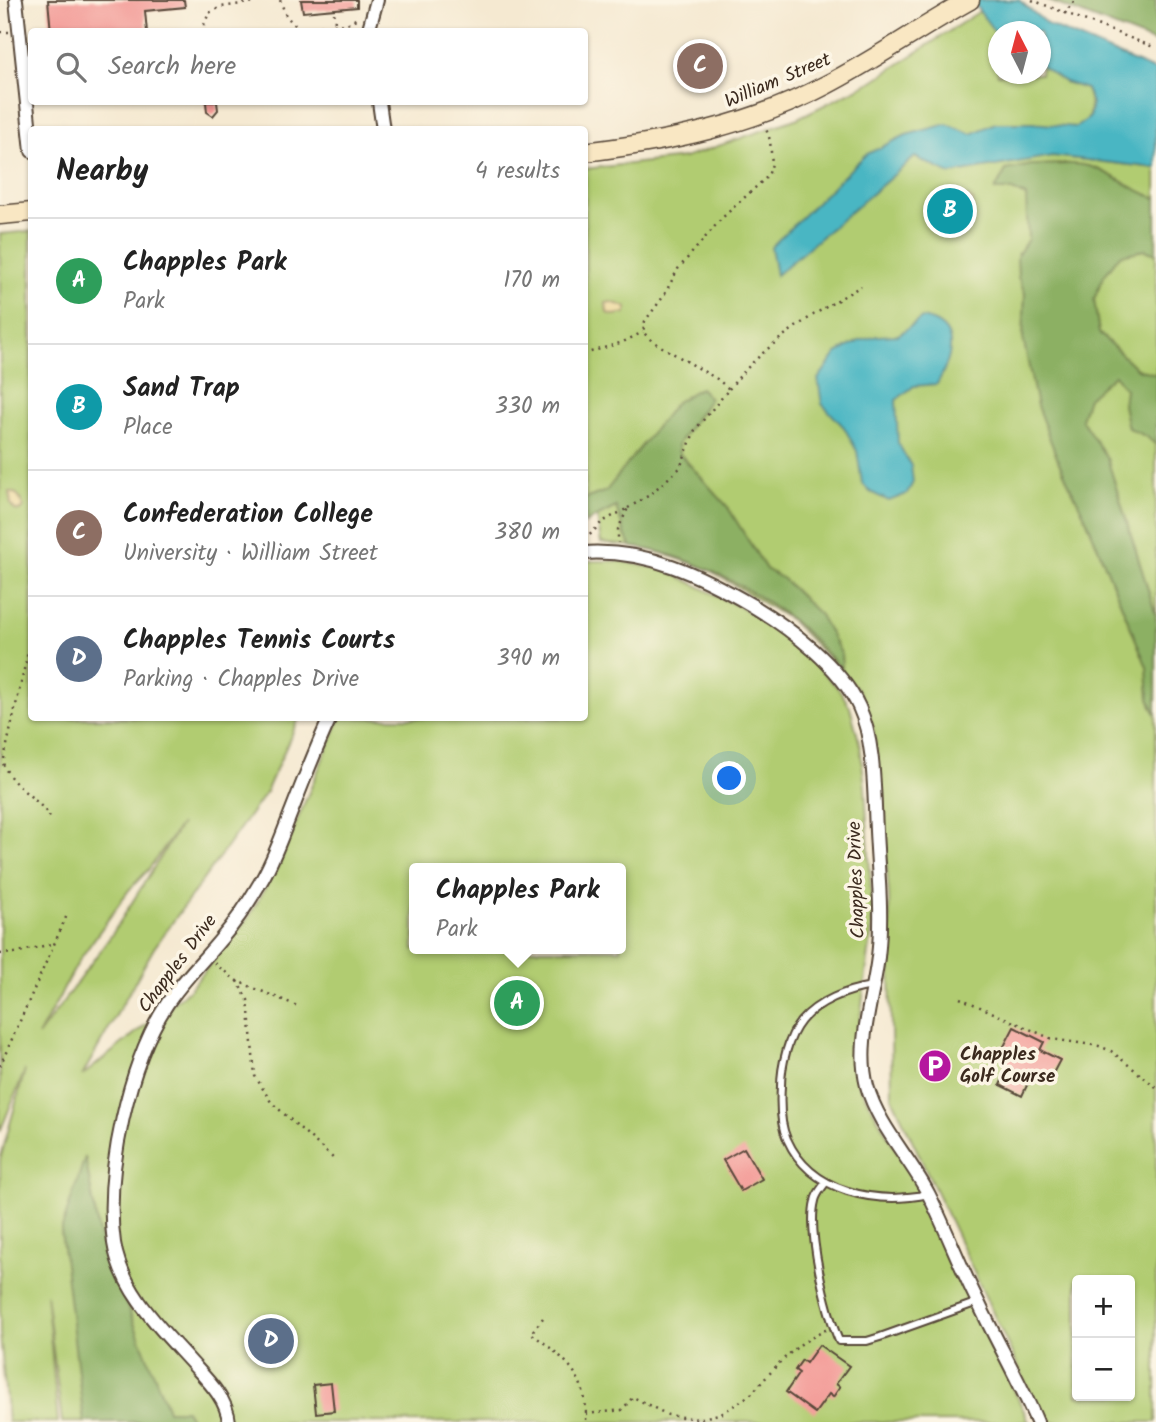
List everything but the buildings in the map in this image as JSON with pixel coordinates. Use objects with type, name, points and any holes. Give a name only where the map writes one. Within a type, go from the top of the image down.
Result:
[{"type":"street","points":[[16,0],[29,126]]},
{"type":"street","points":[[369,28],[377,0]]},
{"type":"street","name":"William Street","points":[[588,151],[676,139],[760,113],[825,86],[970,0]]},
{"type":"street","points":[[379,105],[382,126]]},
{"type":"street","points":[[0,215],[28,212]]},
{"type":"street","name":"Chapples Drive","points":[[588,554],[618,554],[654,559],[685,570],[758,609],[793,633],[828,665],[850,691],[859,708],[866,729],[873,784],[880,913],[878,958],[863,1063],[867,1086],[873,1104],[929,1194],[1037,1422]]},
{"type":"street","name":"Chapples Drive","points":[[228,1416],[209,1382],[160,1328],[120,1267],[114,1245],[112,1219],[118,1143],[140,1060],[150,1034],[167,1004],[237,918],[269,868],[329,721]]},
{"type":"lane","points":[[872,986],[853,989],[836,996],[801,1021],[790,1043],[784,1064],[780,1095],[786,1138],[800,1160],[826,1182],[853,1193],[878,1199],[904,1199],[929,1194]]},
{"type":"lane","points":[[826,1182],[815,1198],[812,1220],[820,1271],[839,1340],[867,1341],[978,1302]]},
{"type":"path","points":[[204,28],[209,13],[221,7],[268,0]]},
{"type":"path","points":[[280,0],[286,16],[298,28],[354,22],[363,9]]},
{"type":"path","points":[[1032,0],[1156,48]]},
{"type":"path","points":[[1064,13],[1075,0]]},
{"type":"path","points":[[334,13],[335,25]]},
{"type":"path","points":[[643,332],[645,321],[663,297],[678,269],[722,218],[768,176],[772,164],[769,140],[760,113]]},
{"type":"path","points":[[588,536],[602,522],[648,496],[680,468],[695,430],[743,370],[785,332],[861,286]]},
{"type":"path","points":[[643,332],[652,341],[729,388]]},
{"type":"path","points":[[588,353],[623,342],[643,332]]},
{"type":"path","points":[[618,554],[618,529],[628,508]]},
{"type":"path","points":[[28,652],[3,763],[13,781],[45,808],[50,818]]},
{"type":"path","points":[[0,1066],[66,915]]},
{"type":"path","points":[[0,954],[55,943]]},
{"type":"path","points":[[205,957],[237,981],[300,1007]]},
{"type":"path","points":[[237,981],[248,1000],[255,1076],[271,1102],[334,1159]]},
{"type":"path","points":[[960,998],[1052,1039],[1099,1046],[1111,1051],[1156,1087]]},
{"type":"path","points":[[543,1318],[531,1333],[569,1362],[584,1391],[586,1422]]},
{"type":"path","points":[[586,1414],[622,1410],[633,1397],[668,1415],[698,1419],[723,1413],[751,1394],[781,1361],[802,1343],[822,1330],[834,1327]]},
{"type":"green space","points":[[1047,0],[1156,0],[1156,43]]},
{"type":"green space","name":"Chapples Golf Course","points":[[980,11],[988,22],[988,84],[1051,84],[1051,73],[1065,82],[1086,89],[1089,116],[1069,158],[1156,168],[1156,1422],[1044,1422],[892,1097],[889,895],[880,778],[873,728],[858,689],[792,621],[708,569],[639,547],[601,543],[594,496],[588,498],[588,169],[684,158],[798,118],[873,81]]},
{"type":"green space","points":[[1032,165],[1088,166],[1156,198],[1156,254],[1145,250],[1120,255],[1104,276],[1094,299],[1099,333],[1137,369],[1156,374],[1156,445],[1147,437],[1128,428],[1123,405],[1125,389],[1114,375],[1088,398],[1081,419],[1107,458],[1156,615],[1156,715],[1149,699],[1147,667],[1037,406],[1023,338],[1025,293],[1018,277],[1017,256],[1028,239],[1026,196],[1012,190],[995,190],[1006,170]]},
{"type":"green space","points":[[28,231],[28,721],[298,721],[266,792],[154,948],[82,1076],[189,990],[247,920],[279,864],[339,721],[588,721],[588,561],[619,561],[666,570],[738,606],[793,642],[839,689],[850,707],[860,745],[865,787],[872,907],[872,929],[856,1050],[858,1084],[910,1174],[1029,1422],[62,1422],[46,1293],[58,1422],[8,1422],[0,1333],[0,1160],[25,1070],[0,1132],[0,234]],"holes":[[[181,824],[113,933],[38,1036],[80,959]]]},
{"type":"green space","points":[[700,388],[710,398],[678,444],[679,453],[727,506],[766,569],[783,579],[820,615],[841,653],[842,669],[792,620],[737,584],[674,556],[632,547],[616,507],[588,521],[588,498],[606,491],[676,402]]},
{"type":"green space","points":[[85,1157],[99,1234],[168,1410],[186,1410],[193,1422],[84,1422],[61,1231]]},
{"type":"sand","points":[[967,197],[973,201],[972,210],[939,223],[933,220],[934,212],[938,209],[956,208]]},
{"type":"sand","points":[[606,303],[626,307],[626,313],[607,313]]},
{"type":"sand","points":[[9,492],[17,494],[24,507],[21,511],[15,510],[11,505]]},
{"type":"water","points":[[971,0],[1019,0],[1043,21],[988,21]]},
{"type":"water","points":[[1051,26],[1156,71],[1156,168],[1052,156],[950,174],[915,157],[776,275],[771,247],[865,155],[906,135],[947,124],[972,134],[995,123],[1076,127],[1089,118],[1092,103],[1086,89],[1065,82],[1051,73]]},
{"type":"water","points":[[922,318],[943,328],[948,335],[949,353],[937,384],[914,386],[896,400],[898,443],[911,466],[913,482],[907,494],[889,501],[870,492],[862,483],[857,451],[844,427],[822,404],[818,379],[837,353],[859,341],[877,336],[898,335]]},
{"type":"place","name":"Confederation College","points":[[700,66]]},
{"type":"place","name":"Sand Trap","points":[[950,211]]},
{"type":"place","name":"Chapples Park","points":[[517,1003]]},
{"type":"place","name":"Chapples Golf Course","points":[[935,1066]]},
{"type":"place","name":"Chapples Tennis Courts","points":[[271,1341]]}]
